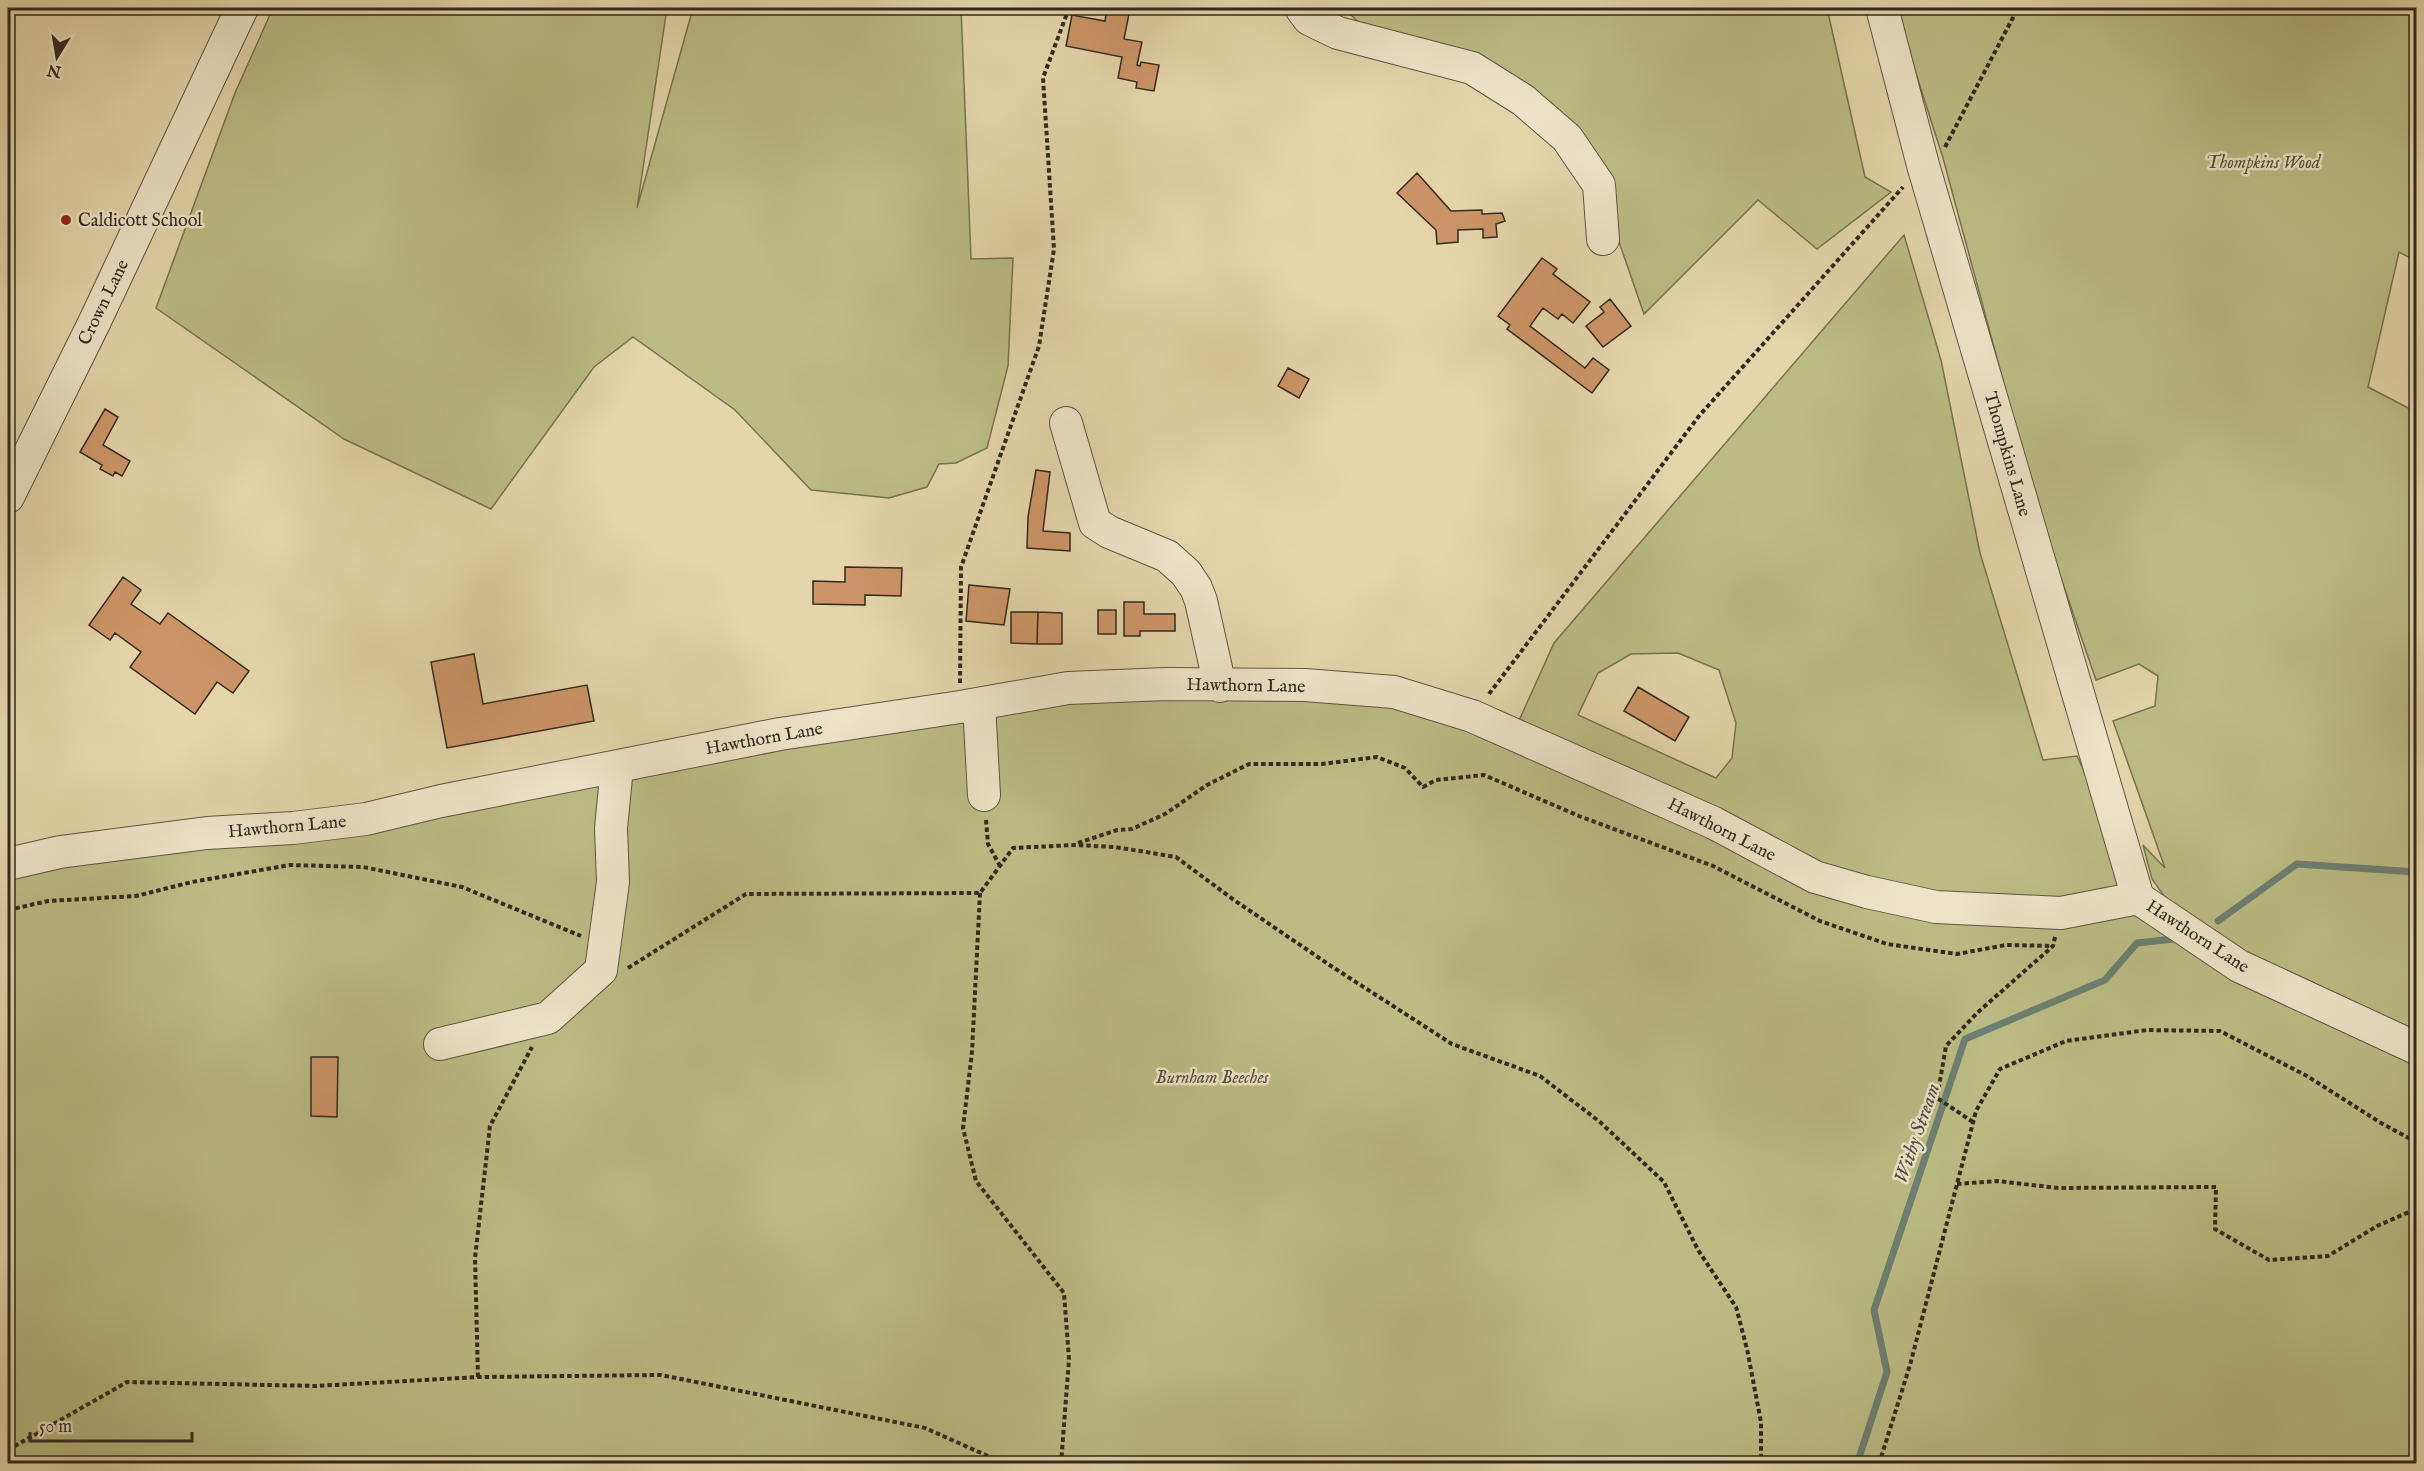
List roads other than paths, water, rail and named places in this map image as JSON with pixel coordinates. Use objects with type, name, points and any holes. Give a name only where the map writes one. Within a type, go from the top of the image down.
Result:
[{"type":"street","name":"Crown Lane","points":[[8,497],[242,8]]},
{"type":"street","points":[[1301,8],[1309,19],[1338,33],[1473,68],[1523,100],[1567,138],[1599,185],[1602,239]]},
{"type":"street","name":"Thompkins Lane","points":[[1882,8],[1934,157],[2138,898]]},
{"type":"street","points":[[1066,423],[1095,523],[1109,532],[1167,556],[1177,563],[1196,588],[1220,686]]},
{"type":"street","name":"Hawthorn Lane","points":[[8,864],[60,852],[207,832],[293,828],[366,819],[441,801],[780,734],[969,706],[1068,688],[1166,684],[1305,685],[1394,692],[1472,716],[1714,823],[1815,877],[1867,892],[1936,907],[2061,913],[2138,898],[2239,966],[2416,1048]]},
{"type":"street","points":[[969,706],[984,795]]},
{"type":"street","points":[[440,1044],[548,1018],[613,961],[611,828],[617,767]]},
{"type":"waterway","name":"Withy Stream","points":[[2218,921],[2297,864],[2416,872]]},
{"type":"waterway","name":"Withy Stream","points":[[1857,1464],[1887,1372],[1874,1310],[1965,1039],[2105,980],[2137,943],[2173,939]]},
{"type":"place","name":"Caldicott School","points":[[66,220]]},
{"type":"park label","name":"Thompkins Wood","points":[[2263,162]]},
{"type":"park label","name":"Burnham Beeches","points":[[1212,1077]]}]
